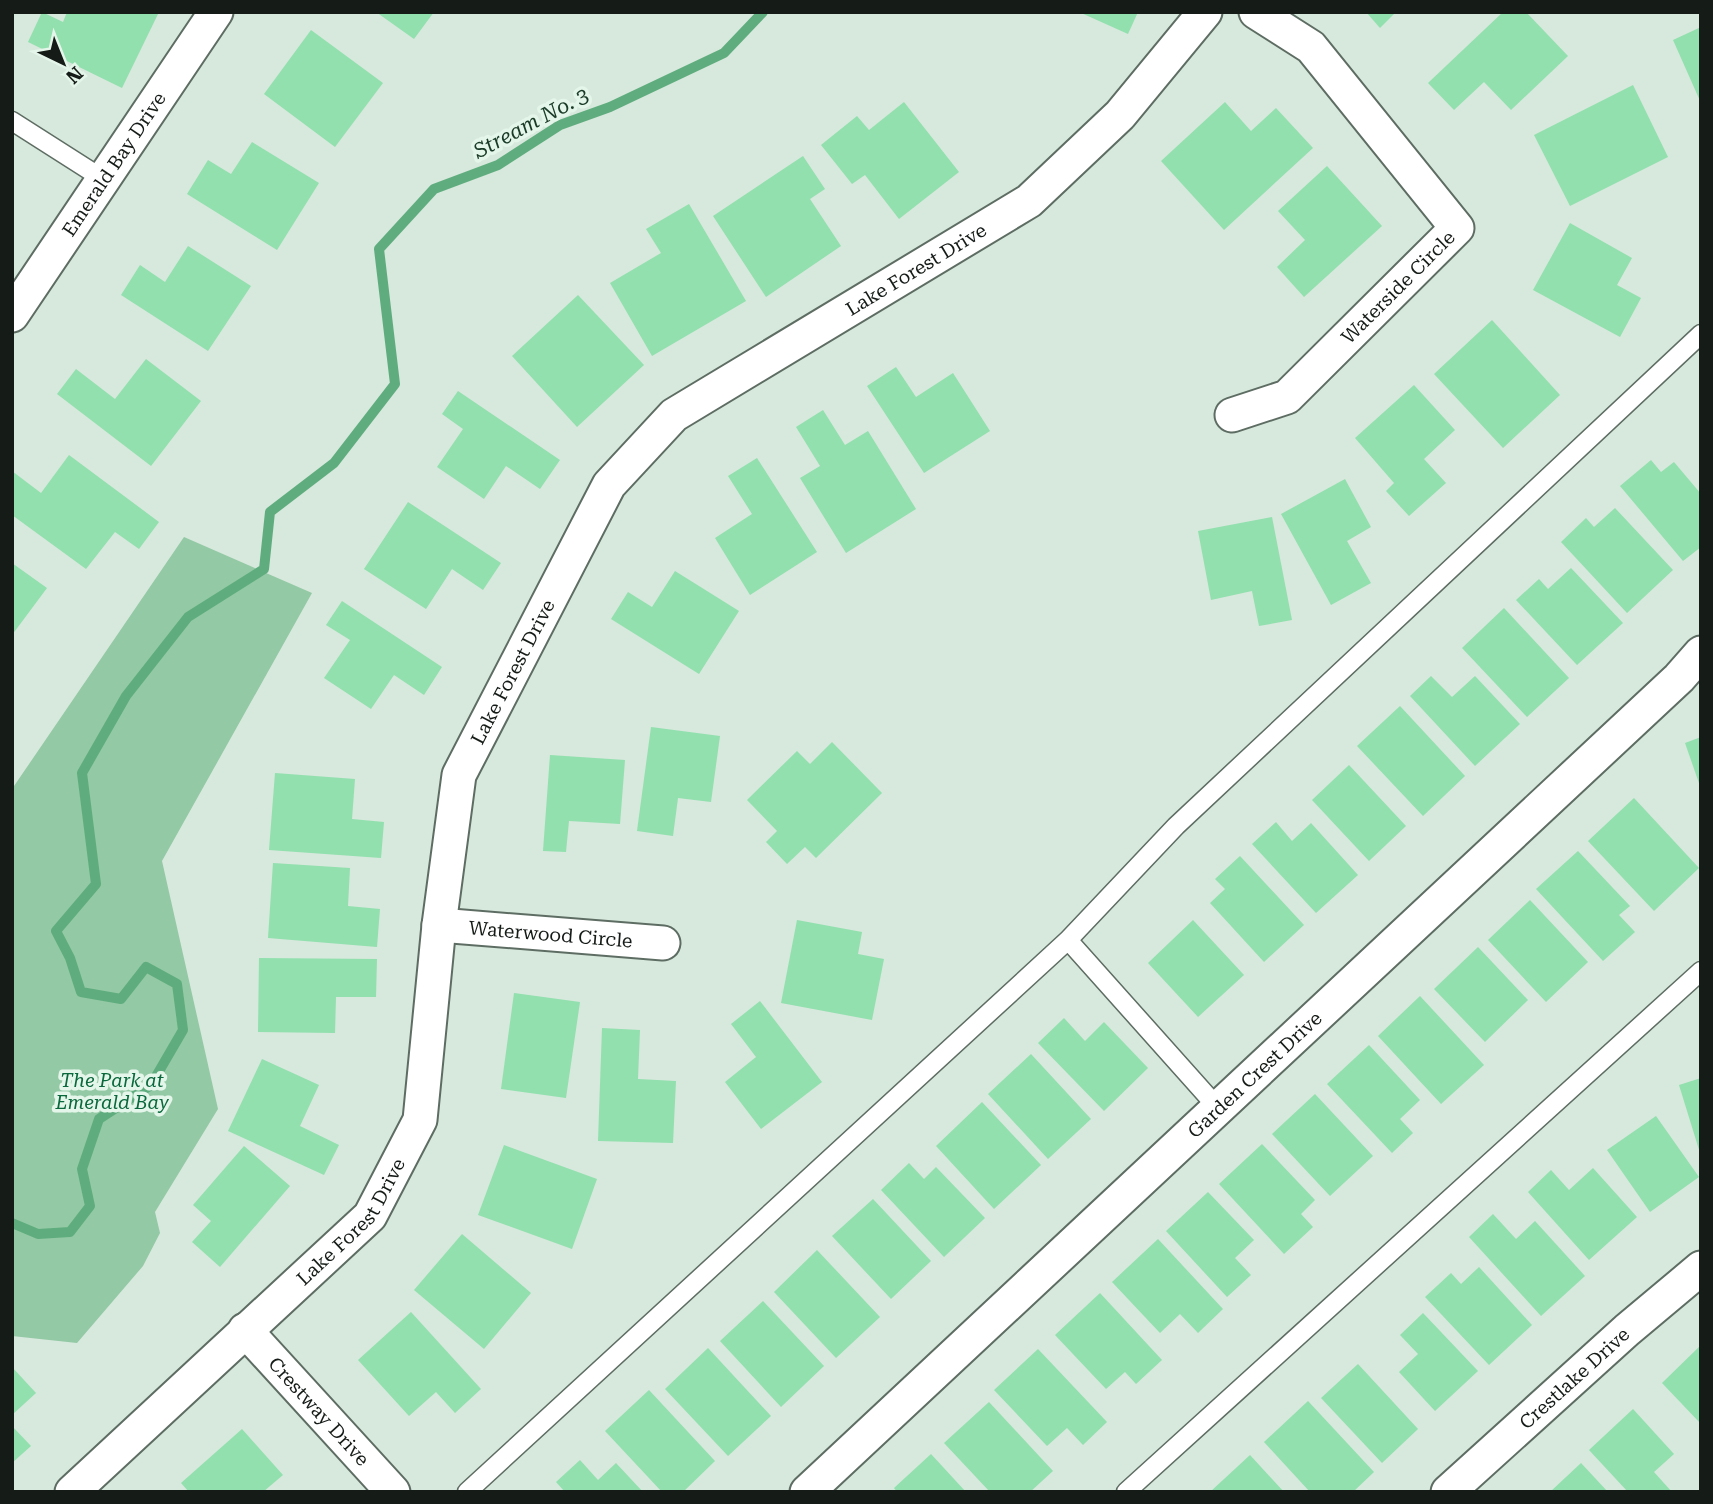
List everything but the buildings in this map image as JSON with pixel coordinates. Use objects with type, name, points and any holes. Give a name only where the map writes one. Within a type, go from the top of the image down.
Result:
[{"type":"street","name":"Emerald Bay Drive","points":[[12,315],[216,12]]},
{"type":"street","name":"Lake Forest Drive","points":[[72,1492],[370,1216],[420,1120],[439,925],[458,775],[609,485],[674,415],[1029,201],[1120,114],[1205,12]]},
{"type":"street","name":"Waterside Circle","points":[[1231,415],[1287,397],[1457,228],[1311,47],[1256,12]]},
{"type":"street","name":"Garden Crest Drive","points":[[807,1492],[1679,678],[1701,653]]},
{"type":"street","name":"Waterwood Circle","points":[[439,925],[663,943]]},
{"type":"street","name":"Crestlake Drive","points":[[1448,1492],[1701,1268]]},
{"type":"street","name":"Crestway Drive","points":[[245,1330],[393,1492]]},
{"type":"lane","points":[[12,121],[103,179]]},
{"type":"lane","points":[[467,1492],[1069,940],[1176,826],[1701,334]]},
{"type":"lane","points":[[1069,940],[1218,1108]]},
{"type":"lane","points":[[1126,1492],[1701,971]]},
{"type":"green space","name":"The Park at Emerald Bay","points":[[184,537],[312,593],[162,861],[218,1109],[155,1212],[160,1233],[143,1266],[77,1343],[12,1336],[12,789]]},
{"type":"waterway","name":"Stream No. 3","points":[[12,1223],[38,1234],[70,1232],[90,1206],[82,1169],[99,1119],[151,1085],[183,1030],[177,984],[146,967],[121,999],[81,992],[70,958],[56,931],[96,884],[82,773],[126,696],[188,617],[264,569],[270,512],[334,463],[395,384],[379,249],[434,189],[498,165],[560,125],[610,107],[724,53],[763,12]]}]
